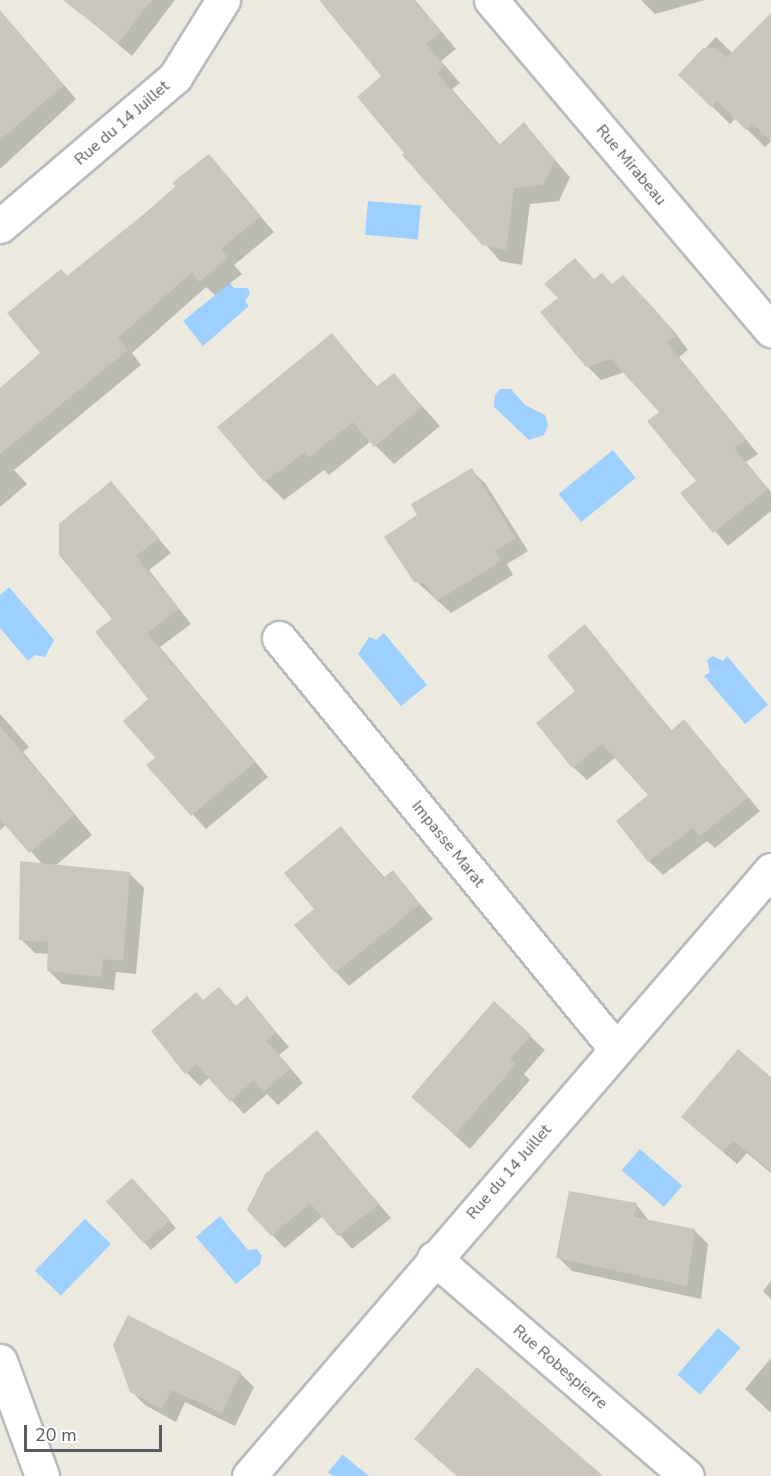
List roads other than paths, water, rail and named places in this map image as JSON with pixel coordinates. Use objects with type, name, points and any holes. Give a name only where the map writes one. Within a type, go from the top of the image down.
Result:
[{"type":"street","name":"Rue du 14 Juillet","points":[[0,226],[175,77],[223,0]]},
{"type":"street","name":"Rue Mirabeau","points":[[490,0],[771,330]]},
{"type":"street","name":"Impasse Marat","points":[[279,638],[616,1049]]},
{"type":"street","name":"Rue du 14 Juillet","points":[[249,1476],[434,1258],[771,870]]},
{"type":"street","name":"Rue Robespierre","points":[[434,1258],[687,1476]]},
{"type":"street","points":[[0,1361],[42,1476]]},
{"type":"water","points":[[368,201],[421,206],[418,239],[365,235]]},
{"type":"water","points":[[230,283],[234,288],[248,288],[250,294],[245,301],[249,306],[203,346],[183,321]]},
{"type":"water","points":[[500,389],[511,389],[525,405],[545,415],[548,425],[544,435],[529,440],[494,407],[495,395]]},
{"type":"water","points":[[613,450],[636,478],[581,522],[559,494]]},
{"type":"water","points":[[9,587],[54,640],[45,657],[35,655],[28,661],[0,628],[0,595]]},
{"type":"water","points":[[384,633],[427,685],[401,706],[358,654],[369,637],[376,640]]},
{"type":"water","points":[[713,656],[723,661],[727,656],[768,705],[745,724],[704,676],[710,672],[707,660]]},
{"type":"water","points":[[640,1149],[682,1186],[664,1207],[622,1170]]},
{"type":"water","points":[[220,1216],[248,1250],[257,1249],[262,1256],[260,1264],[236,1284],[196,1237]]},
{"type":"water","points":[[85,1219],[111,1244],[61,1296],[35,1271]]},
{"type":"water","points":[[718,1328],[741,1348],[700,1394],[677,1375]]},
{"type":"water","points":[[343,1454],[369,1476],[333,1476],[328,1472]]}]
